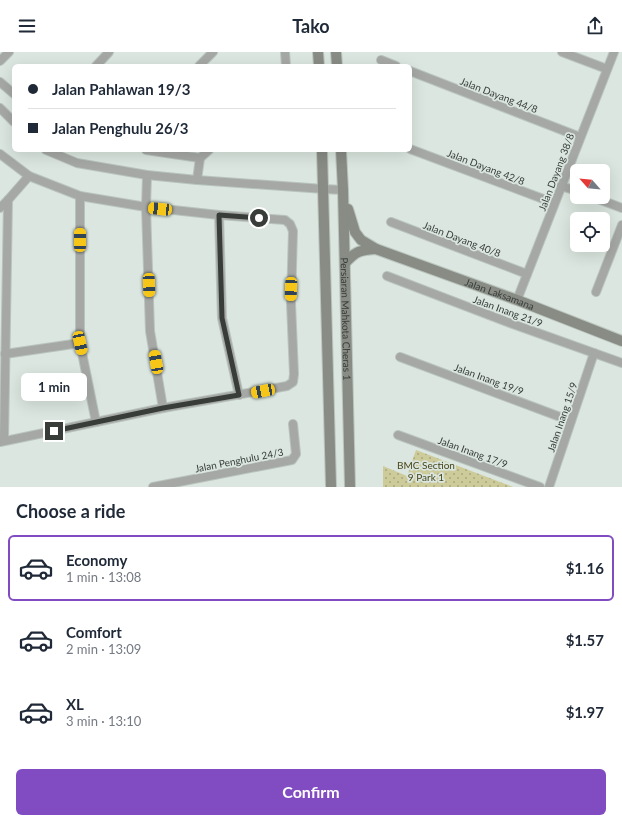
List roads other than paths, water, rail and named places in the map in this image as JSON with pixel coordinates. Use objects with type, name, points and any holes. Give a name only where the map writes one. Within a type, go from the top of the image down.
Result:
[{"type":"main road","points":[[318,52],[319,64]]},
{"type":"main road","points":[[336,52],[337,64]]},
{"type":"main road","name":"Persiaran Mahkota Cheras 1","points":[[322,152],[330,487]]},
{"type":"main road","name":"Persiaran Mahkota Cheras 1","points":[[341,152],[350,487]]},
{"type":"main road","name":"Jalan Laksamana","points":[[343,190],[355,232],[361,240],[376,249],[517,300],[622,341]]},
{"type":"main road","name":"Jalan Laksamana","points":[[345,263],[357,252],[376,249]]},
{"type":"street","points":[[0,61],[9,52]]},
{"type":"street","points":[[98,64],[109,52]]},
{"type":"street","points":[[201,64],[213,52]]},
{"type":"street","points":[[284,52],[286,64]]},
{"type":"street","points":[[562,52],[607,69]]},
{"type":"street","name":"Jalan Dayang 38/8","points":[[517,300],[614,52]]},
{"type":"street","points":[[381,60],[391,64]]},
{"type":"street","name":"Jalan Dayang 44/8","points":[[412,72],[580,137]]},
{"type":"street","points":[[0,82],[12,92]]},
{"type":"street","points":[[0,108],[12,120]]},
{"type":"street","name":"Jalan Dayang 42/8","points":[[412,150],[554,203]]},
{"type":"street","points":[[51,152],[77,163],[147,174],[197,180],[343,190]]},
{"type":"street","points":[[160,152],[200,158]]},
{"type":"street","points":[[197,180],[200,158],[207,152]]},
{"type":"street","points":[[0,154],[29,176],[80,196],[146,207],[285,220],[290,224],[293,231],[290,303],[294,374],[293,382],[287,386],[163,408],[2,441],[8,200]]},
{"type":"street","points":[[147,174],[146,207],[150,332],[163,408]]},
{"type":"street","points":[[0,208],[29,176]]},
{"type":"street","points":[[561,186],[570,189]]},
{"type":"street","points":[[80,196],[80,343],[96,422]]},
{"type":"street","points":[[610,203],[622,208]]},
{"type":"street","points":[[219,215],[222,318],[239,395]]},
{"type":"street","name":"Jalan Dayang 40/8","points":[[391,222],[527,274]]},
{"type":"street","points":[[596,292],[620,237],[622,225]]},
{"type":"street","name":"Jalan Inang 21/9","points":[[387,276],[510,323],[622,363]]},
{"type":"street","points":[[5,354],[80,343]]},
{"type":"street","name":"Jalan Inang 15/9","points":[[548,487],[594,353]]},
{"type":"street","name":"Jalan Inang 19/9","points":[[400,357],[571,421]]},
{"type":"street","name":"Jalan Penghulu 24/3","points":[[153,487],[166,486],[292,460],[296,454],[293,424]]},
{"type":"street","name":"Jalan Inang 17/9","points":[[398,435],[540,487]]},
{"type":"park label","name":"BMC Section 9 Park 1","points":[[426,470]]}]
